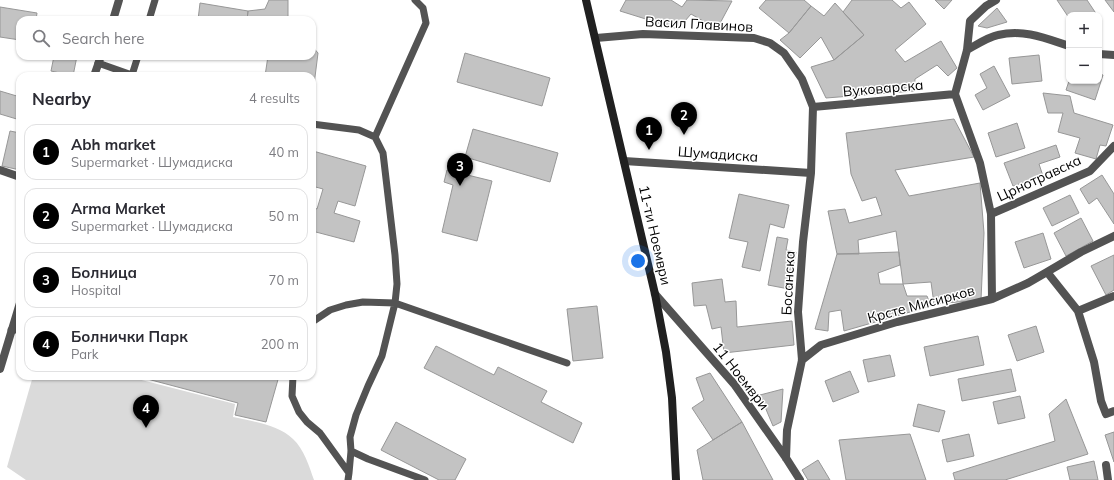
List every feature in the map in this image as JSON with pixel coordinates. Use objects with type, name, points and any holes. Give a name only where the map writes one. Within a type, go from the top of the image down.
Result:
[{"type":"main road","name":"11-ти Ноември","points":[[586,0],[655,294],[666,352],[672,398],[676,480]]},
{"type":"street","points":[[114,16],[119,0]]},
{"type":"street","points":[[992,299],[991,214],[980,163],[955,94],[967,50],[970,22],[986,6],[996,0]]},
{"type":"street","points":[[967,50],[997,35],[1021,32],[1066,45]]},
{"type":"street","name":"Васил Главинов","points":[[596,38],[643,34],[754,38],[770,43],[784,53],[802,79],[813,107]]},
{"type":"street","points":[[1102,54],[1114,55]]},
{"type":"street","points":[[96,72],[100,60]]},
{"type":"street","name":"Вуковарска","points":[[813,107],[955,94]]},
{"type":"street","name":"Босанска","points":[[786,458],[787,430],[802,360],[798,312],[803,242],[811,173],[813,107]]},
{"type":"street","name":"Црнотравска","points":[[991,214],[1090,171],[1114,146]]},
{"type":"street","name":"Шумадиска","points":[[624,161],[811,173]]},
{"type":"street","points":[[0,170],[16,176]]},
{"type":"street","name":"Крсте Мисирков","points":[[802,360],[821,345],[897,322],[992,299],[1028,283],[1081,252],[1114,236]]},
{"type":"street","points":[[1047,272],[1078,311],[1094,362],[1106,414],[1114,412]]},
{"type":"street","name":"11 Ноември","points":[[655,294],[734,384],[800,480]]},
{"type":"street","points":[[1078,311],[1114,296]]},
{"type":"street","points":[[0,369],[16,315]]},
{"type":"street","points":[[1106,464],[1108,480]]},
{"type":"lane","points":[[150,16],[155,0]]},
{"type":"lane","points":[[375,137],[426,23],[423,8],[415,0]]},
{"type":"lane","points":[[100,60],[125,72]]},
{"type":"lane","points":[[134,72],[137,60]]},
{"type":"lane","points":[[316,125],[359,130],[375,137],[383,154],[395,255],[397,284],[396,304],[382,356],[356,415],[350,437],[351,451],[348,477]]},
{"type":"lane","points":[[316,319],[330,310],[346,305],[363,302],[396,304],[567,363]]},
{"type":"lane","points":[[11,330],[16,330]]},
{"type":"lane","points":[[292,380],[292,396],[298,412],[320,433],[348,477]]},
{"type":"lane","points":[[351,451],[368,460],[425,480]]},
{"type":"shaded area","points":[[32,380],[142,380],[235,404],[233,417],[273,427],[287,434],[297,443],[303,453],[314,480],[26,480],[7,467]]},
{"type":"building","points":[[269,0],[288,0],[288,16],[247,16],[248,11],[265,9]]},
{"type":"building","points":[[626,0],[671,0],[682,7],[687,0],[732,1],[717,29],[691,14],[678,29],[620,11]]},
{"type":"building","points":[[766,0],[804,0],[811,6],[789,33],[759,8]]},
{"type":"building","points":[[852,0],[892,0],[901,8],[909,2],[926,24],[895,50],[905,62],[941,41],[957,68],[948,76],[937,65],[915,79],[914,91],[826,98],[811,67],[834,60],[864,35],[843,12]]},
{"type":"building","points":[[935,0],[952,0],[944,9]]},
{"type":"building","points":[[1057,0],[1087,0],[1095,12],[1066,12],[1066,14]]},
{"type":"building","points":[[1105,0],[1114,0],[1114,12]]},
{"type":"building","points":[[200,3],[248,11],[247,16],[198,16]]},
{"type":"building","points":[[835,3],[864,35],[834,60],[821,37],[800,58],[780,40],[789,33],[811,6],[824,16]]},
{"type":"building","points":[[0,7],[37,13],[37,16],[16,16],[16,39],[0,37]]},
{"type":"building","points":[[997,8],[1007,22],[987,28],[978,26]]},
{"type":"building","points":[[316,51],[318,53],[316,72],[266,72],[267,60],[316,60]]},
{"type":"building","points":[[465,53],[550,78],[542,106],[457,82]]},
{"type":"building","points":[[1039,55],[1042,81],[1012,84],[1009,58]]},
{"type":"building","points":[[53,60],[76,60],[74,72],[51,71]]},
{"type":"building","points":[[994,66],[1010,96],[983,110],[975,95],[987,88],[980,74]]},
{"type":"building","points":[[1068,84],[1100,84],[1095,100],[1066,90]]},
{"type":"building","points":[[0,91],[16,96],[16,119],[0,114]]},
{"type":"building","points":[[1043,93],[1070,96],[1074,113],[1113,125],[1106,146],[1100,145],[1096,159],[1075,153],[1080,138],[1058,132],[1063,113],[1048,113]]},
{"type":"building","points":[[954,119],[974,157],[895,170],[909,196],[980,183],[984,233],[981,300],[934,304],[931,282],[903,284],[896,231],[858,240],[859,254],[837,254],[828,211],[845,209],[849,223],[882,215],[876,197],[862,201],[851,174],[846,133]]},
{"type":"building","points":[[1017,123],[1025,148],[996,157],[988,133]]},
{"type":"building","points":[[473,129],[558,153],[550,182],[465,157]]},
{"type":"building","points":[[10,131],[16,132],[16,169],[2,166]]},
{"type":"building","points":[[1056,145],[1060,157],[1039,164],[1043,176],[1013,186],[1004,163]]},
{"type":"building","points":[[316,152],[366,166],[355,206],[338,201],[334,213],[360,221],[354,242],[316,232],[316,209],[323,189],[316,187]]},
{"type":"building","points":[[447,170],[492,181],[477,241],[442,232],[453,185],[444,182]]},
{"type":"building","points":[[1102,175],[1114,194],[1114,224],[1097,198],[1089,204],[1080,189]]},
{"type":"building","points":[[739,194],[789,205],[784,228],[770,224],[760,271],[742,267],[748,242],[729,238]]},
{"type":"building","points":[[1070,195],[1079,213],[1052,226],[1043,208]]},
{"type":"building","points":[[1081,218],[1093,241],[1066,256],[1054,233]]},
{"type":"building","points":[[1043,233],[1051,259],[1024,268],[1015,242]]},
{"type":"building","points":[[777,237],[788,239],[786,250],[796,252],[789,289],[768,285]]},
{"type":"building","points":[[899,252],[900,265],[878,273],[880,284],[903,284],[907,296],[927,296],[931,306],[844,331],[841,310],[829,312],[828,331],[815,329],[837,254]]},
{"type":"building","points":[[1114,255],[1114,290],[1106,295],[1091,266]]},
{"type":"building","points":[[722,279],[725,302],[736,301],[737,327],[792,321],[794,345],[724,353],[721,327],[712,329],[706,305],[694,306],[692,283]]},
{"type":"building","points":[[597,306],[603,358],[573,361],[567,309]]},
{"type":"building","points":[[1036,326],[1044,352],[1017,361],[1008,335]]},
{"type":"building","points":[[978,336],[984,365],[930,376],[924,347]]},
{"type":"building","points":[[436,346],[494,375],[498,367],[547,391],[541,402],[582,423],[573,443],[424,368]]},
{"type":"building","points":[[890,355],[895,376],[868,382],[863,360]]},
{"type":"building","points":[[1011,369],[1016,391],[962,401],[958,379]]},
{"type":"building","points":[[850,371],[859,392],[833,402],[825,381]]},
{"type":"building","points":[[710,373],[742,422],[713,440],[692,408],[704,400],[696,378]]},
{"type":"building","points":[[151,380],[278,380],[266,422],[235,415],[238,403]]},
{"type":"building","points":[[783,389],[781,422],[773,426],[760,395]]},
{"type":"building","points":[[1020,396],[1025,418],[998,424],[993,402]]},
{"type":"building","points":[[1066,399],[1088,454],[1005,480],[955,480],[953,473],[1055,441],[1049,414]]},
{"type":"building","points":[[918,404],[945,411],[939,432],[913,426]]},
{"type":"building","points":[[396,422],[466,459],[455,480],[439,480],[381,450]]},
{"type":"building","points":[[742,422],[773,480],[703,480],[697,450]]},
{"type":"building","points":[[1114,432],[1114,462],[1105,435]]},
{"type":"building","points":[[910,434],[926,480],[846,480],[839,440]]},
{"type":"building","points":[[969,434],[974,456],[947,462],[942,440]]},
{"type":"building","points":[[818,460],[830,480],[808,480],[802,470]]},
{"type":"building","points":[[1094,461],[1098,480],[1070,480],[1067,467]]},
{"type":"place","name":"Arma Market","points":[[684,135]]},
{"type":"place","name":"Abh market","points":[[649,150]]},
{"type":"place","name":"Болница","points":[[460,186]]},
{"type":"place","name":"Болнички Парк","points":[[146,428]]}]
